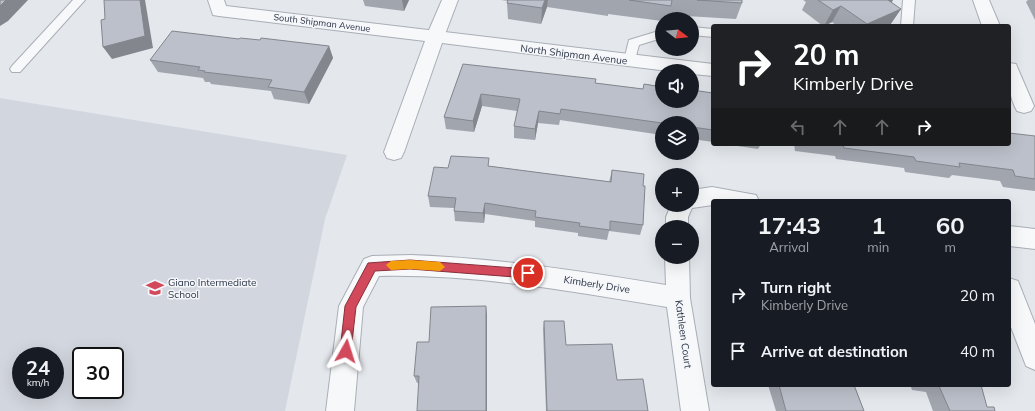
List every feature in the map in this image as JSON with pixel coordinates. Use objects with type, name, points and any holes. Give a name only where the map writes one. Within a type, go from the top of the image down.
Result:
[{"type":"street","name":"South Shipman Avenue","points":[[216,0],[219,11],[435,37]]},
{"type":"street","points":[[394,152],[435,37],[450,0]]},
{"type":"street","points":[[981,0],[990,24]]},
{"type":"street","name":"North Shipman Avenue","points":[[435,37],[711,70]]},
{"type":"street","points":[[1011,74],[1023,106]]},
{"type":"street","points":[[699,198],[712,196],[734,199]]},
{"type":"street","points":[[1011,236],[1035,240]]},
{"type":"street","name":"Kimberly Drive","points":[[340,411],[350,306],[372,266],[410,264],[528,273],[678,298]]},
{"type":"street","name":"Kathleen Court","points":[[677,264],[678,298],[695,411]]},
{"type":"street","points":[[1011,294],[1035,357]]},
{"type":"lane","points":[[16,69],[79,0]]},
{"type":"lane","points":[[907,24],[909,0]]},
{"type":"lane","points":[[699,32],[711,33]]},
{"type":"lane","points":[[630,60],[633,43],[655,36]]},
{"type":"shaded area","name":"Giano Intermediate School","points":[[0,98],[347,155],[325,219],[285,411],[0,411]]},
{"type":"building","points":[[0,0],[6,0],[0,6]]},
{"type":"building","points":[[104,0],[140,0],[145,36],[103,47],[101,20],[105,19]]},
{"type":"building","points":[[508,0],[545,0],[542,8],[507,3]]},
{"type":"building","points":[[629,0],[672,0],[671,6]]},
{"type":"building","points":[[697,0],[742,0],[742,3]]},
{"type":"building","points":[[818,0],[888,0],[901,9],[867,24],[841,6],[833,10]]},
{"type":"building","points":[[172,31],[239,39],[260,40],[261,38],[329,46],[304,92],[268,87],[272,80],[204,72],[205,71],[198,70],[200,67],[150,60]]},
{"type":"building","points":[[463,64],[596,79],[595,83],[643,89],[644,84],[655,86],[655,108],[699,108],[699,91],[711,93],[711,130],[699,128],[699,116],[655,116],[655,122],[561,109],[560,114],[539,111],[535,129],[514,126],[520,99],[481,94],[473,121],[444,117]]},
{"type":"building","points":[[1011,133],[1035,136],[1035,179],[1015,176],[1013,170],[959,163],[960,167],[916,161],[914,157],[844,148],[843,146],[1011,146]]},
{"type":"building","points":[[451,156],[489,158],[488,166],[611,182],[612,170],[644,174],[643,186],[645,186],[643,225],[610,221],[610,230],[579,226],[580,223],[535,217],[536,211],[485,203],[483,213],[454,211],[456,198],[428,196],[434,167],[448,168]]},
{"type":"building","points":[[486,306],[486,411],[417,411],[419,376],[414,376],[417,342],[429,342],[431,307]]},
{"type":"building","points":[[544,321],[564,321],[566,345],[612,344],[617,380],[643,379],[648,411],[547,411]]},
{"type":"building","points":[[780,387],[855,387],[864,411],[786,411]]},
{"type":"building","points":[[939,387],[982,387],[987,407],[994,407],[995,411],[950,411]]},
{"type":"slow traffic","points":[[391,265],[410,264],[440,267]]},
{"type":"place","name":"Giano Intermediate School","points":[[155,288]]},
{"type":"route","points":[[346,351],[350,306],[372,266],[410,264],[528,273]]}]
